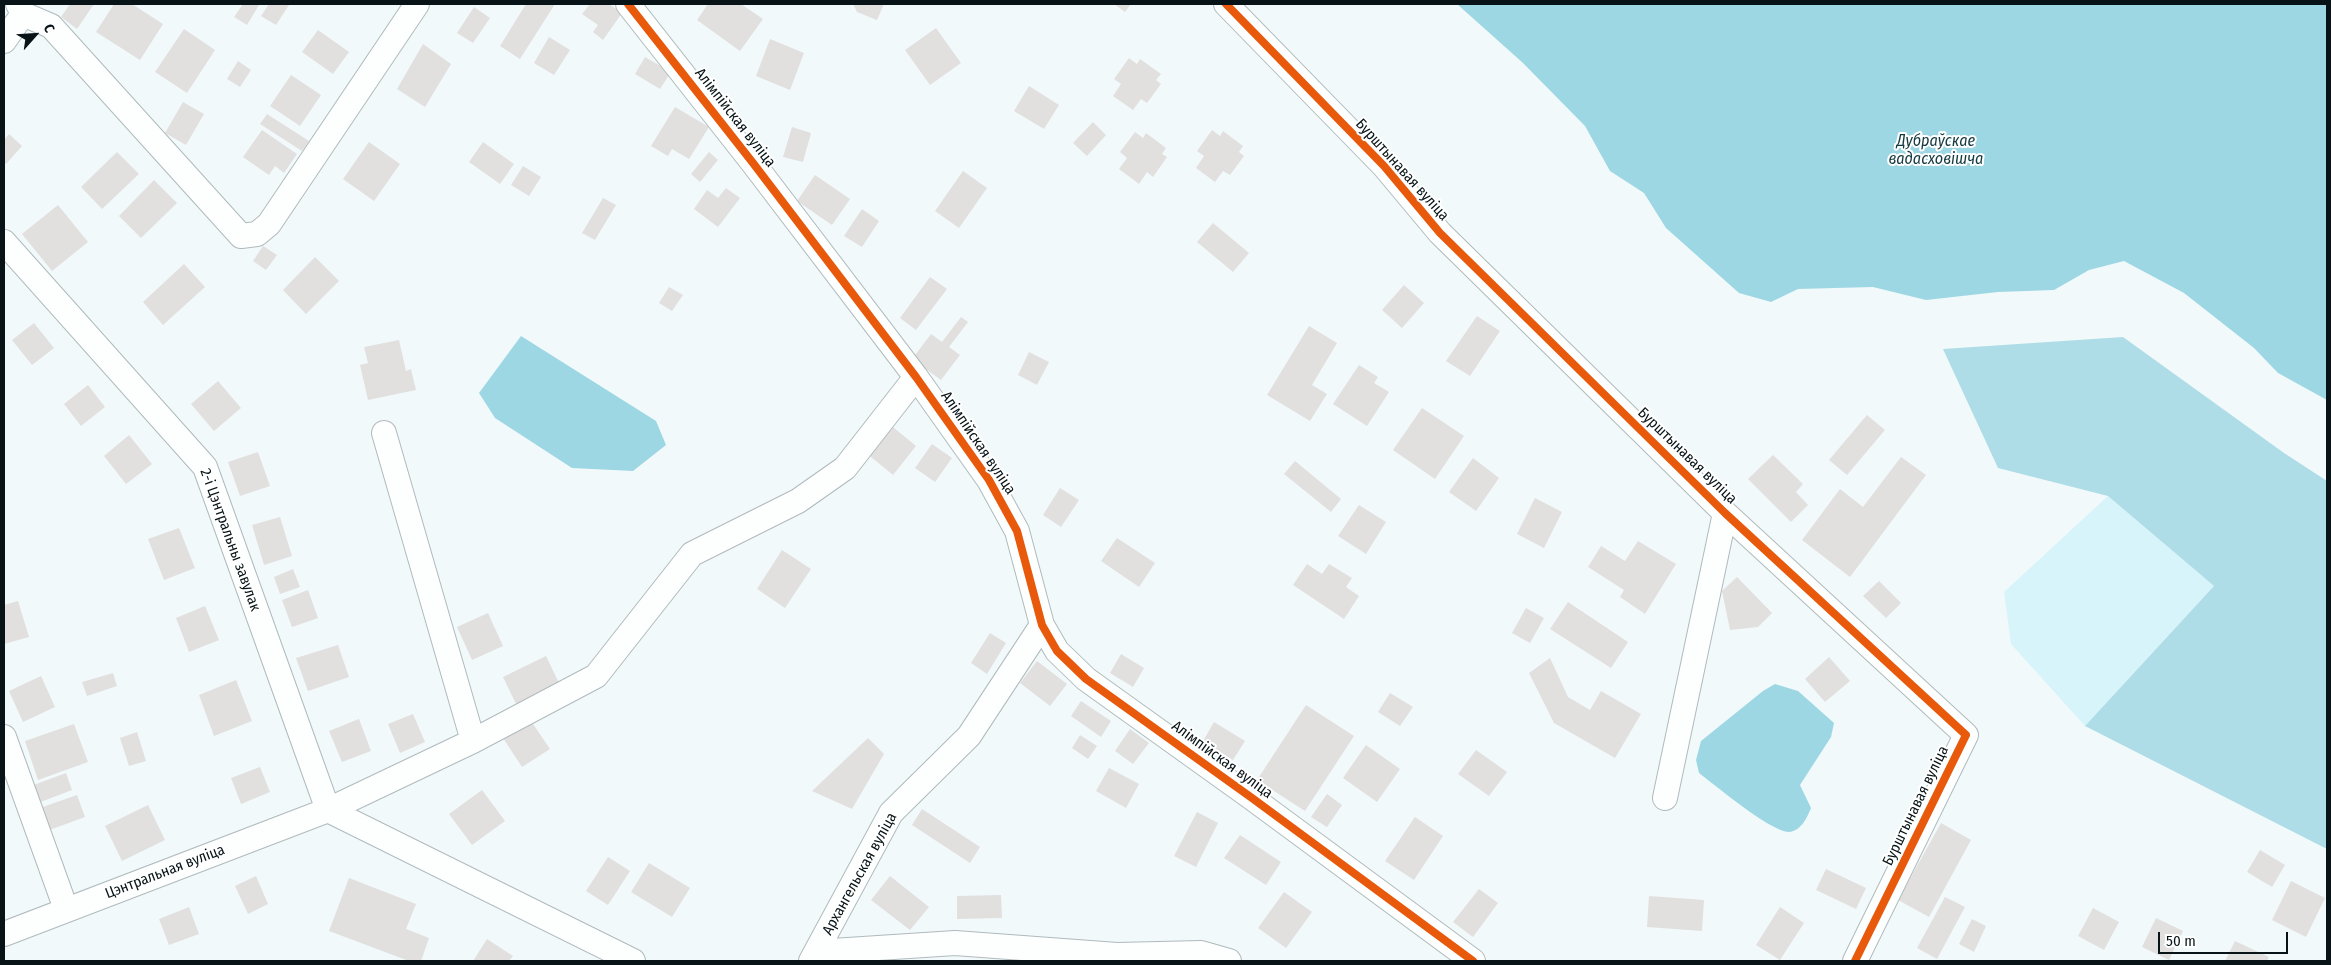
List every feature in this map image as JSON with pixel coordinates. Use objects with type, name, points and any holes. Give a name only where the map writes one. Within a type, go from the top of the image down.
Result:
[{"type":"street","points":[[4,41],[20,9],[52,26],[241,236],[256,234],[269,224],[417,4]]},
{"type":"street","name":"Алімпійская вуліца","points":[[628,4],[759,171],[916,377],[990,480],[1017,531],[1042,625],[1057,651],[1086,679],[1252,798],[1473,961]]},
{"type":"street","name":"Бурштынавая вуліца","points":[[1226,4],[1384,166],[1440,233],[1725,513],[1966,735],[1855,961]]},
{"type":"street","name":"2-і Цэнтральны завулак","points":[[4,242],[205,467],[328,810]]},
{"type":"street","name":"Цэнтральная вуліца","points":[[4,934],[328,810],[473,741],[596,676],[692,554],[798,501],[845,468],[916,377]]},
{"type":"street","points":[[384,432],[473,741]]},
{"type":"street","points":[[1665,798],[1725,513]]},
{"type":"street","name":"Архангельская вуліца","points":[[814,956],[892,813],[969,736],[1042,625]]},
{"type":"street","points":[[4,737],[66,909]]},
{"type":"street","points":[[328,810],[633,961]]},
{"type":"street","points":[[814,956],[954,942],[1117,955],[1201,953],[1229,961]]},
{"type":"shaded area","points":[[2123,337],[2284,453],[2327,481],[2327,849],[2085,726],[2214,586],[2108,496],[1998,468],[1943,349]]},
{"type":"shaded area","points":[[2108,496],[2214,586],[2085,726],[2011,644],[2004,592]]},
{"type":"water","name":"Дубраўскае вадасховішча","points":[[1457,4],[2327,4],[2327,400],[2278,373],[2254,348],[2184,293],[2124,261],[2089,270],[2054,290],[1998,292],[1926,300],[1873,287],[1798,289],[1771,302],[1739,293],[1666,228],[1644,193],[1610,171],[1585,126],[1523,63]]},
{"type":"water","points":[[521,336],[656,421],[666,445],[633,471],[572,468],[495,418],[479,393]]},
{"type":"water","points":[[1775,684],[1798,691],[1834,723],[1831,737],[1800,785],[1811,808],[1800,827],[1789,832],[1781,830],[1757,816],[1717,787],[1699,773],[1696,760],[1701,741],[1763,691]]},
{"type":"building","points":[[70,4],[94,4],[77,29],[61,17]]},
{"type":"building","points":[[114,4],[132,4],[163,24],[140,60],[96,32]]},
{"type":"building","points":[[243,4],[259,5],[247,25],[234,17]]},
{"type":"building","points":[[269,4],[289,5],[276,25],[261,16]]},
{"type":"building","points":[[526,4],[555,4],[520,59],[500,46]]},
{"type":"building","points":[[590,4],[609,4],[622,13],[603,40],[593,32],[598,25],[582,14]]},
{"type":"building","points":[[708,4],[741,4],[763,19],[740,51],[697,20]]},
{"type":"building","points":[[853,4],[884,4],[877,20],[857,12]]},
{"type":"building","points":[[1114,4],[1131,4],[1125,12]]},
{"type":"building","points":[[474,7],[490,18],[473,43],[457,33]]},
{"type":"building","points":[[936,28],[961,63],[930,85],[905,50]]},
{"type":"building","points":[[184,29],[215,50],[187,93],[155,72]]},
{"type":"building","points":[[318,30],[349,52],[333,74],[302,52]]},
{"type":"building","points":[[549,37],[570,50],[554,75],[534,63]]},
{"type":"building","points":[[770,39],[804,53],[790,90],[756,76]]},
{"type":"building","points":[[423,44],[451,64],[425,107],[397,89]]},
{"type":"building","points":[[645,57],[671,72],[660,89],[635,74]]},
{"type":"building","points":[[1129,58],[1137,64],[1140,59],[1161,74],[1156,80],[1161,84],[1147,103],[1141,99],[1133,110],[1113,96],[1121,84],[1114,79]]},
{"type":"building","points":[[238,61],[251,70],[240,87],[227,79]]},
{"type":"building","points":[[291,75],[321,95],[300,126],[270,106]]},
{"type":"building","points":[[1029,86],[1059,105],[1044,129],[1014,111]]},
{"type":"building","points":[[183,102],[204,114],[186,145],[165,133]]},
{"type":"building","points":[[675,107],[709,127],[689,159],[672,149],[668,156],[651,146]]},
{"type":"building","points":[[267,114],[309,141],[302,151],[260,124]]},
{"type":"building","points":[[1093,122],[1106,135],[1087,156],[1073,143]]},
{"type":"building","points":[[792,127],[811,133],[803,162],[783,157]]},
{"type":"building","points":[[262,130],[297,154],[284,173],[275,166],[269,175],[243,157]]},
{"type":"building","points":[[1212,130],[1220,136],[1223,131],[1243,146],[1239,152],[1244,156],[1230,175],[1223,171],[1215,182],[1196,168],[1204,156],[1197,151]]},
{"type":"building","points":[[1135,132],[1143,138],[1146,133],[1166,148],[1162,154],[1167,157],[1153,177],[1147,172],[1139,184],[1119,169],[1127,158],[1120,152]]},
{"type":"building","points":[[9,134],[22,146],[6,164],[4,162],[4,140]]},
{"type":"building","points":[[369,142],[400,164],[374,201],[343,179]]},
{"type":"building","points":[[483,142],[514,164],[500,184],[469,162]]},
{"type":"building","points":[[117,152],[139,174],[102,209],[81,187]]},
{"type":"building","points":[[709,152],[718,160],[700,182],[691,174]]},
{"type":"building","points":[[523,166],[541,177],[529,196],[511,185]]},
{"type":"building","points":[[963,171],[987,188],[959,228],[935,211]]},
{"type":"building","points":[[815,175],[850,199],[832,225],[797,201]]},
{"type":"building","points":[[154,180],[177,203],[141,238],[119,216]]},
{"type":"building","points":[[726,188],[740,198],[718,227],[694,209],[707,190],[718,198]]},
{"type":"building","points":[[603,198],[616,205],[595,240],[582,233]]},
{"type":"building","points":[[58,205],[88,242],[52,271],[22,234]]},
{"type":"building","points":[[862,209],[879,221],[862,247],[844,236]]},
{"type":"building","points":[[1213,223],[1249,253],[1233,272],[1197,242]]},
{"type":"building","points":[[263,246],[277,255],[266,270],[253,261]]},
{"type":"building","points":[[315,257],[339,281],[306,314],[283,290]]},
{"type":"building","points":[[184,264],[205,287],[163,325],[143,302]]},
{"type":"building","points":[[930,277],[947,289],[916,330],[900,318]]},
{"type":"building","points":[[1404,285],[1424,303],[1402,328],[1382,310]]},
{"type":"building","points":[[669,287],[683,295],[672,311],[659,303]]},
{"type":"building","points":[[1477,316],[1500,331],[1470,376],[1446,361]]},
{"type":"building","points":[[961,317],[968,322],[949,347],[960,355],[941,380],[912,359],[931,334],[942,342]]},
{"type":"building","points":[[34,323],[54,348],[32,365],[12,340]]},
{"type":"building","points":[[1309,326],[1337,343],[1312,385],[1327,394],[1310,421],[1267,395]]},
{"type":"building","points":[[399,340],[406,371],[411,369],[416,390],[368,400],[360,365],[368,363],[364,347]]},
{"type":"building","points":[[1029,352],[1049,362],[1037,385],[1018,375]]},
{"type":"building","points":[[1359,365],[1378,377],[1374,383],[1389,392],[1367,426],[1333,404]]},
{"type":"building","points":[[218,381],[241,408],[214,431],[191,404]]},
{"type":"building","points":[[88,385],[105,407],[81,426],[64,404]]},
{"type":"building","points":[[1422,408],[1464,436],[1435,479],[1393,450]]},
{"type":"building","points":[[1867,415],[1885,430],[1847,475],[1829,460]]},
{"type":"building","points":[[888,423],[916,446],[893,475],[865,452]]},
{"type":"building","points":[[129,435],[152,464],[126,484],[104,456]]},
{"type":"building","points":[[932,444],[952,458],[935,482],[915,468]]},
{"type":"building","points":[[258,452],[270,486],[240,496],[228,462]]},
{"type":"building","points":[[1773,455],[1803,484],[1796,492],[1808,505],[1791,522],[1748,479]]},
{"type":"building","points":[[1901,457],[1926,475],[1850,577],[1802,540],[1840,489],[1863,507]]},
{"type":"building","points":[[1473,458],[1499,478],[1476,511],[1449,492]]},
{"type":"building","points":[[1295,461],[1341,499],[1331,512],[1284,474]]},
{"type":"building","points":[[1060,488],[1079,500],[1061,527],[1043,515]]},
{"type":"building","points":[[1535,498],[1562,512],[1544,548],[1517,534]]},
{"type":"building","points":[[1359,505],[1386,522],[1366,554],[1338,536]]},
{"type":"building","points":[[280,517],[292,556],[264,565],[252,525]]},
{"type":"building","points":[[179,528],[195,568],[164,580],[148,539]]},
{"type":"building","points":[[1117,538],[1155,563],[1139,587],[1101,561]]},
{"type":"building","points":[[1638,541],[1676,564],[1645,614],[1620,597],[1624,590],[1588,567],[1601,546],[1625,561]]},
{"type":"building","points":[[782,550],[811,569],[785,608],[757,589]]},
{"type":"building","points":[[1307,564],[1322,574],[1329,564],[1352,578],[1346,587],[1359,596],[1344,619],[1293,585]]},
{"type":"building","points":[[293,569],[300,587],[280,594],[274,577]]},
{"type":"building","points":[[1737,577],[1772,613],[1758,627],[1730,630],[1722,591]]},
{"type":"building","points":[[1879,581],[1901,603],[1886,618],[1863,596]]},
{"type":"building","points":[[308,590],[318,618],[292,627],[282,600]]},
{"type":"building","points":[[18,601],[29,637],[4,644],[4,605]]},
{"type":"building","points":[[1568,602],[1628,642],[1611,668],[1550,629]]},
{"type":"building","points":[[205,606],[219,640],[189,652],[176,618]]},
{"type":"building","points":[[1526,608],[1544,618],[1530,643],[1512,633]]},
{"type":"building","points":[[488,613],[503,646],[472,660],[457,627]]},
{"type":"building","points":[[990,633],[1006,643],[987,674],[971,663]]},
{"type":"building","points":[[338,645],[349,677],[308,691],[296,658]]},
{"type":"building","points":[[1121,654],[1144,668],[1133,687],[1110,673]]},
{"type":"building","points":[[546,656],[559,683],[516,704],[503,677]]},
{"type":"building","points":[[1829,657],[1850,681],[1825,702],[1805,679]]},
{"type":"building","points":[[1550,658],[1568,697],[1590,710],[1601,691],[1641,714],[1615,758],[1554,723],[1529,673]]},
{"type":"building","points":[[1037,661],[1067,684],[1050,706],[1020,683]]},
{"type":"building","points":[[113,673],[117,686],[87,696],[82,682]]},
{"type":"building","points":[[41,676],[55,707],[23,722],[9,691]]},
{"type":"building","points":[[236,680],[252,721],[214,736],[199,695]]},
{"type":"building","points":[[1390,693],[1413,707],[1400,726],[1378,712]]},
{"type":"building","points":[[1081,701],[1111,721],[1101,737],[1071,716]]},
{"type":"building","points":[[1306,705],[1354,736],[1305,811],[1257,780]]},
{"type":"building","points":[[413,714],[425,742],[400,753],[388,724]]},
{"type":"building","points":[[359,719],[371,751],[342,762],[329,731]]},
{"type":"building","points":[[531,721],[550,749],[522,767],[503,738]]},
{"type":"building","points":[[1214,722],[1245,741],[1233,760],[1203,741]]},
{"type":"building","points":[[74,724],[88,762],[38,780],[25,741]]},
{"type":"building","points":[[1130,729],[1149,743],[1133,764],[1115,751]]},
{"type":"building","points":[[137,732],[146,761],[129,766],[120,738]]},
{"type":"building","points":[[1080,735],[1097,746],[1088,759],[1072,748]]},
{"type":"building","points":[[868,738],[884,754],[852,809],[812,791]]},
{"type":"building","points":[[1366,745],[1400,769],[1377,802],[1343,778]]},
{"type":"building","points":[[1476,750],[1507,772],[1489,796],[1458,774]]},
{"type":"building","points":[[260,767],[270,792],[241,804],[231,778]]},
{"type":"building","points":[[1109,768],[1139,784],[1126,808],[1096,791]]},
{"type":"building","points":[[66,773],[72,790],[38,803],[31,786]]},
{"type":"building","points":[[482,790],[505,821],[472,845],[449,814]]},
{"type":"building","points":[[1327,794],[1342,805],[1327,827],[1311,817]]},
{"type":"building","points":[[77,795],[85,817],[44,832],[37,809]]},
{"type":"building","points":[[148,805],[165,840],[122,861],[105,826]]},
{"type":"building","points":[[922,809],[980,847],[970,863],[912,825]]},
{"type":"building","points":[[1197,812],[1218,823],[1196,867],[1174,856]]},
{"type":"building","points":[[1415,817],[1443,836],[1414,880],[1385,861]]},
{"type":"building","points":[[1941,823],[1971,840],[1929,917],[1898,900]]},
{"type":"building","points":[[1240,835],[1281,862],[1266,885],[1224,858]]},
{"type":"building","points":[[2260,850],[2285,865],[2272,887],[2247,872]]},
{"type":"building","points":[[608,857],[630,871],[608,905],[586,891]]},
{"type":"building","points":[[649,863],[690,888],[672,917],[631,892]]},
{"type":"building","points":[[1826,869],[1866,888],[1856,909],[1816,890]]},
{"type":"building","points":[[256,876],[268,904],[248,914],[235,886]]},
{"type":"building","points":[[890,876],[929,907],[910,930],[871,900]]},
{"type":"building","points":[[349,878],[416,904],[406,929],[429,938],[421,961],[409,961],[329,931]]},
{"type":"building","points":[[2291,881],[2325,898],[2306,937],[2272,920]]},
{"type":"building","points":[[1479,889],[1498,903],[1473,937],[1453,922]]},
{"type":"building","points":[[1284,892],[1312,912],[1286,948],[1258,928]]},
{"type":"building","points":[[1001,895],[1002,918],[957,919],[957,896]]},
{"type":"building","points":[[1649,896],[1704,900],[1702,931],[1647,927]]},
{"type":"building","points":[[1945,897],[1965,907],[1937,959],[1917,948]]},
{"type":"building","points":[[189,907],[199,934],[169,945],[159,919]]},
{"type":"building","points":[[1780,907],[1804,923],[1780,960],[1756,945]]},
{"type":"building","points":[[2093,908],[2119,922],[2104,950],[2078,936]]},
{"type":"building","points":[[2156,918],[2183,931],[2169,960],[2142,947]]},
{"type":"building","points":[[1972,919],[1986,926],[1974,952],[1959,944]]},
{"type":"building","points":[[487,939],[513,956],[509,961],[473,961]]},
{"type":"building","points":[[2235,941],[2269,957],[2267,961],[2225,961]]},
{"type":"cycle path","points":[[628,4],[753,163],[916,377],[989,480],[1017,531],[1042,625],[1057,651],[1086,679],[1252,798],[1473,961]]},
{"type":"cycle path","points":[[1226,4],[1384,166],[1440,233],[1725,513],[1966,735],[1855,961]]}]
